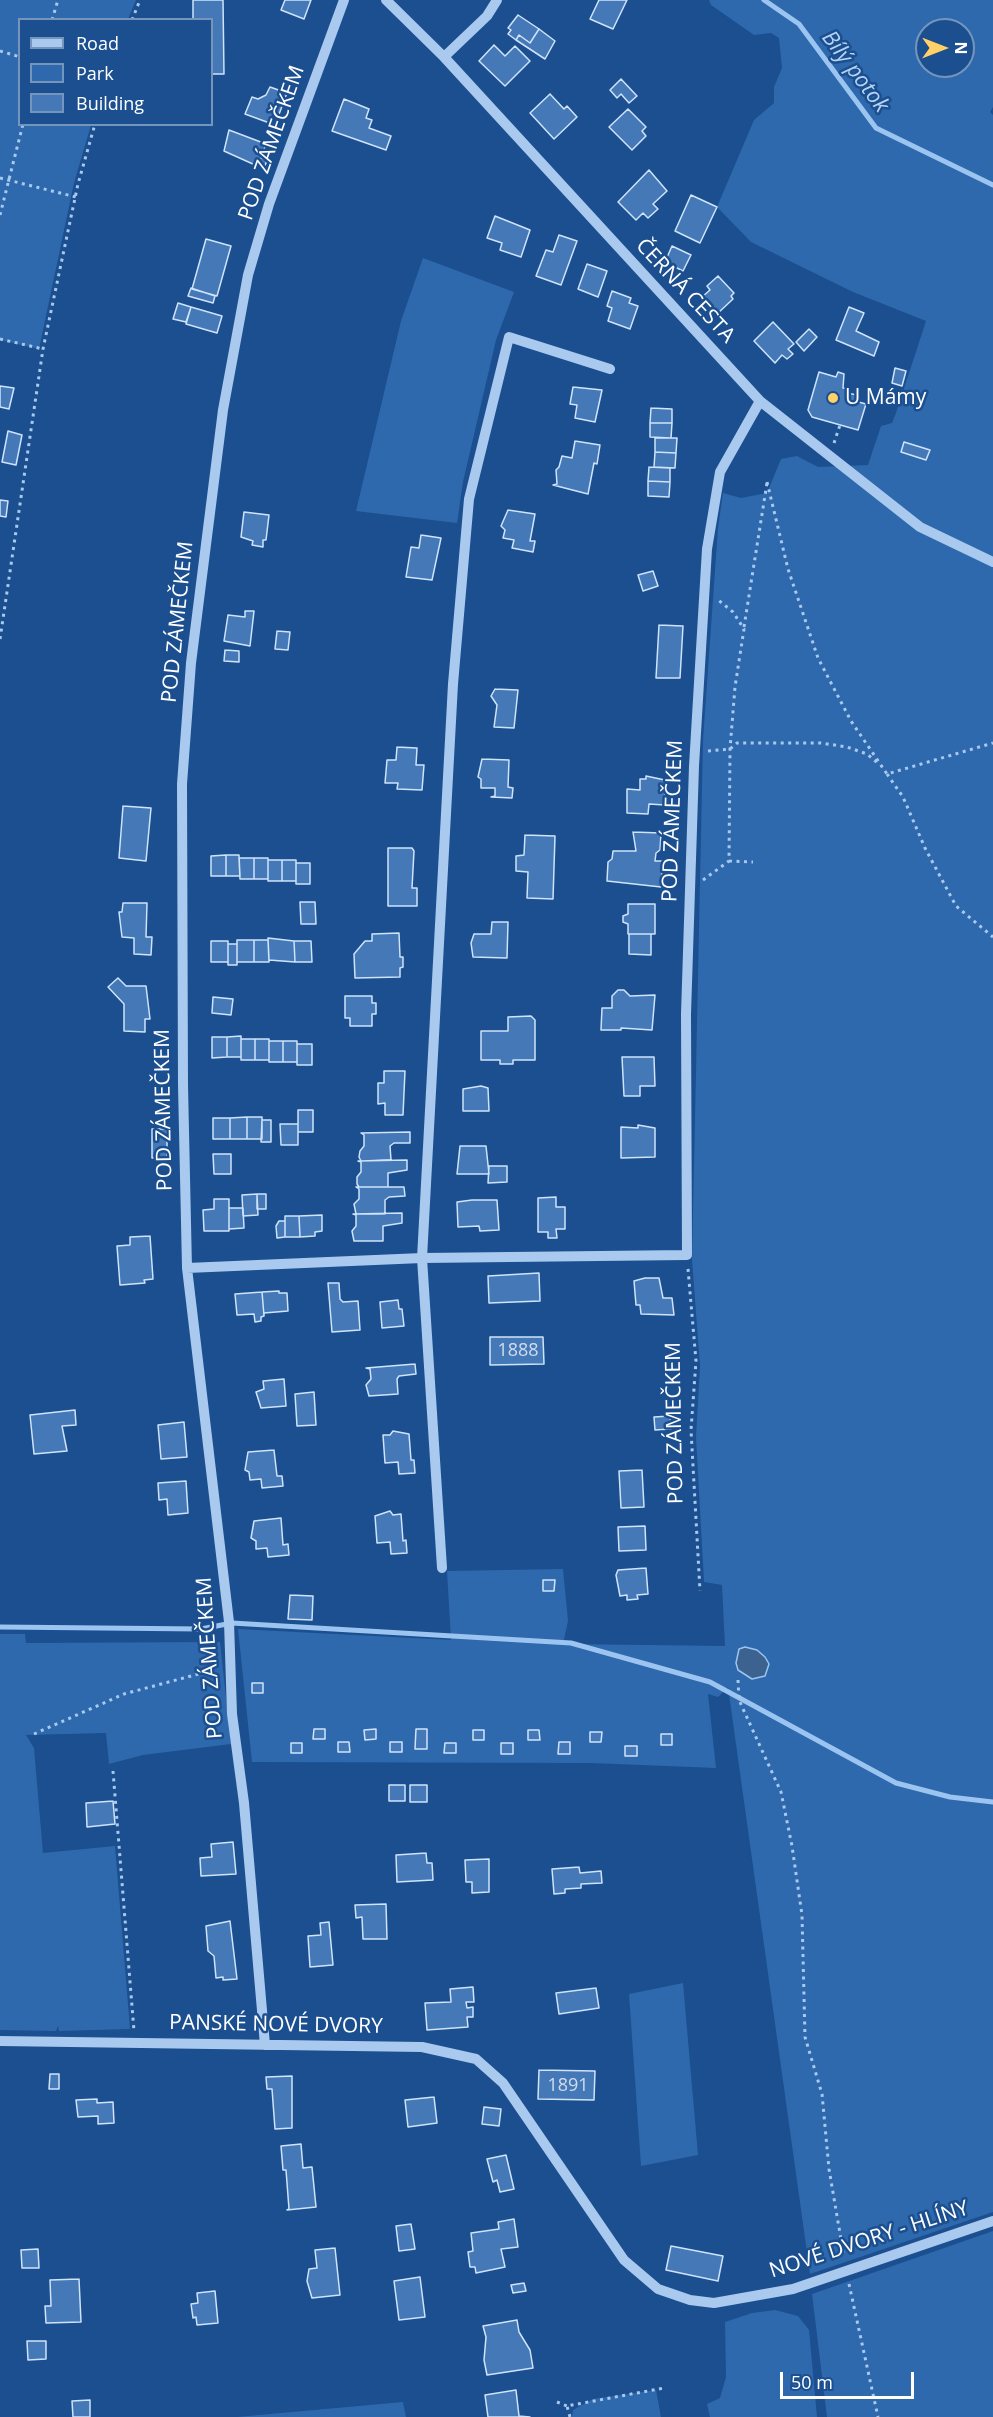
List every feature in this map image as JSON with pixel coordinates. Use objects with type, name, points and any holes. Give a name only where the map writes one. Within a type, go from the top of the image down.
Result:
[{"type":"street","name":"POD ZÁMEČKEM","points":[[265,2045],[244,1803],[232,1714],[229,1624],[187,1268],[181,902],[182,784],[190,663],[224,410],[248,275],[269,204],[344,0]]},
{"type":"street","name":"ČERNÁ CESTA","points":[[386,0],[444,57],[760,401],[920,527],[993,562]]},
{"type":"street","points":[[444,57],[487,16],[497,0]]},
{"type":"street","points":[[442,1568],[422,1258],[453,684],[469,499],[509,337],[610,369]]},
{"type":"street","name":"POD ZÁMEČKEM","points":[[687,1255],[686,1014],[695,753],[707,549],[720,472],[760,401]]},
{"type":"street","points":[[187,1268],[422,1258],[687,1255]]},
{"type":"street","name":"PANSKÉ NOVÉ DVORY","points":[[0,2041],[422,2047],[476,2059],[503,2083],[524,2114]]},
{"type":"street","name":"NOVÉ DVORY - HLÍNY","points":[[524,2114],[624,2260],[658,2289],[690,2300],[714,2303],[793,2289],[993,2222]]},
{"type":"path","points":[[53,18],[58,0]]},
{"type":"path","points":[[133,18],[140,0]]},
{"type":"path","points":[[0,51],[18,56]]},
{"type":"path","points":[[0,216],[23,126]]},
{"type":"path","points":[[0,639],[43,349],[76,197],[94,126]]},
{"type":"path","points":[[0,178],[76,197]]},
{"type":"path","points":[[0,339],[43,349]]},
{"type":"path","points":[[833,447],[840,425]]},
{"type":"path","points":[[729,861],[730,749],[735,687],[767,482],[788,568],[818,658],[851,721],[903,797],[956,906],[993,938]]},
{"type":"path","points":[[705,588],[733,612],[744,629]]},
{"type":"path","points":[[695,753],[730,749],[737,743],[821,743],[847,747],[867,754],[887,774]]},
{"type":"path","points":[[887,774],[993,743]]},
{"type":"path","points":[[690,891],[729,861],[753,862]]},
{"type":"path","name":"POD ZÁMEČKEM","points":[[687,1255],[696,1361],[691,1430],[700,1591]]},
{"type":"path","points":[[34,1734],[124,1694],[231,1665]]},
{"type":"path","points":[[738,1680],[739,1700],[781,1792],[792,1846],[802,1915],[805,2037],[822,2094],[829,2169],[847,2271],[878,2417]]},
{"type":"path","points":[[112,1771],[135,2042]]},
{"type":"path","points":[[557,2402],[567,2406],[664,2388]]},
{"type":"path","points":[[567,2406],[570,2417]]},
{"type":"green space","points":[[0,0],[136,0],[128,18],[18,18],[18,126],[91,126],[74,183],[39,349],[0,340]]},
{"type":"green space","points":[[709,0],[993,0],[993,107],[990,112],[993,115],[993,2212],[810,2274],[728,1687],[718,1697],[708,1694],[716,1768],[591,1763],[252,1762],[238,1629],[451,1640],[447,1571],[563,1569],[568,1621],[563,1644],[725,1646],[722,1585],[704,1582],[696,1437],[700,1366],[692,1260],[703,740],[718,528],[723,493],[741,498],[767,493],[781,459],[797,456],[818,467],[868,465],[881,426],[892,423],[926,321],[853,292],[751,242],[717,207],[754,120],[774,103],[774,87],[782,68],[779,38],[771,33],[754,35],[711,5]]},
{"type":"green space","points":[[423,258],[514,292],[496,340],[463,482],[457,523],[356,511],[401,321]]},
{"type":"green space","points":[[0,1634],[25,1634],[26,1643],[220,1642],[231,1744],[143,1755],[109,1764],[106,1733],[26,1735],[34,1748],[43,1853],[115,1846],[130,2029],[59,2031],[58,2026],[56,2031],[0,2030]]},
{"type":"green space","points":[[683,1983],[698,2155],[641,2166],[629,1994]]},
{"type":"green space","points":[[993,2231],[993,2417],[827,2417],[812,2294]]},
{"type":"green space","points":[[775,2310],[798,2316],[809,2330],[817,2417],[710,2417],[707,2404],[720,2398],[726,2377],[725,2322],[752,2313]]},
{"type":"green space","points":[[656,2390],[661,2417],[572,2417],[573,2410],[593,2399]]},
{"type":"green space","points":[[403,2402],[406,2417],[237,2417]]},
{"type":"shaded area","points":[[745,1647],[757,1650],[765,1657],[769,1664],[765,1676],[752,1679],[738,1670],[736,1663],[739,1649]]},
{"type":"building","points":[[193,0],[223,0],[224,74],[213,74],[213,18],[193,18]]},
{"type":"building","points":[[285,0],[311,0],[304,19],[281,10]]},
{"type":"building","points":[[599,0],[627,0],[613,29],[590,19]]},
{"type":"building","points":[[518,15],[539,29],[530,43],[519,35],[516,40],[508,34],[511,30],[508,28]]},
{"type":"building","points":[[539,29],[555,41],[545,59],[516,40],[519,35],[530,43]]},
{"type":"building","points":[[494,45],[505,56],[515,46],[530,61],[505,86],[479,61]]},
{"type":"building","points":[[621,79],[637,96],[629,103],[621,94],[617,98],[610,90]]},
{"type":"building","points":[[270,87],[287,93],[275,125],[245,114],[252,97],[258,99],[266,95]]},
{"type":"building","points":[[550,94],[564,109],[567,106],[577,117],[554,139],[530,113]]},
{"type":"building","points":[[344,99],[369,109],[366,118],[372,120],[369,128],[391,136],[386,150],[332,131]]},
{"type":"building","points":[[628,109],[646,127],[642,131],[646,136],[632,150],[609,127]]},
{"type":"building","points":[[229,130],[266,144],[261,158],[267,160],[264,169],[224,151]]},
{"type":"building","points":[[649,170],[667,191],[653,204],[658,209],[648,218],[643,213],[636,220],[618,202]]},
{"type":"building","points":[[691,195],[717,207],[700,243],[675,231]]},
{"type":"building","points":[[495,216],[530,230],[521,257],[500,250],[502,243],[487,238]]},
{"type":"building","points":[[559,235],[577,241],[561,285],[536,276],[546,250],[553,252]]},
{"type":"building","points":[[206,239],[231,246],[217,296],[192,289]]},
{"type":"building","points":[[672,246],[691,255],[683,271],[665,262]]},
{"type":"building","points":[[587,264],[607,271],[598,297],[578,289]]},
{"type":"building","points":[[718,276],[734,293],[731,296],[733,299],[717,314],[702,297],[710,290],[707,286]]},
{"type":"building","points":[[191,288],[215,296],[213,303],[188,296]]},
{"type":"building","points":[[612,291],[631,298],[629,303],[638,306],[630,329],[608,321],[612,308],[607,306]]},
{"type":"building","points":[[178,303],[191,307],[186,322],[173,319]]},
{"type":"building","points":[[191,307],[222,316],[217,333],[186,324]]},
{"type":"building","points":[[849,307],[864,313],[856,331],[879,342],[874,356],[836,340]]},
{"type":"building","points":[[773,322],[794,344],[788,349],[793,354],[787,359],[782,355],[775,363],[754,341]]},
{"type":"building","points":[[809,329],[817,337],[804,351],[796,342]]},
{"type":"building","points":[[895,368],[906,371],[902,386],[892,383]]},
{"type":"building","name":"U Mámy","points":[[819,372],[836,377],[838,372],[844,374],[843,388],[848,389],[847,393],[857,395],[855,401],[866,404],[858,430],[812,417],[808,410]]},
{"type":"building","points":[[0,386],[14,388],[9,409],[0,407]]},
{"type":"building","points":[[573,387],[602,390],[595,422],[575,418],[577,405],[570,404]]},
{"type":"building","points":[[651,408],[672,409],[672,423],[650,423]]},
{"type":"building","points":[[650,423],[672,423],[671,438],[650,437]]},
{"type":"building","points":[[8,431],[22,435],[16,465],[2,462]]},
{"type":"building","points":[[655,438],[677,438],[676,453],[655,452]]},
{"type":"building","points":[[575,441],[600,445],[588,494],[553,485],[557,484],[556,470],[562,456],[572,458]]},
{"type":"building","points":[[904,442],[930,450],[926,460],[901,452]]},
{"type":"building","points":[[655,452],[676,453],[675,468],[654,467]]},
{"type":"building","points":[[649,467],[670,468],[670,482],[648,481]]},
{"type":"building","points":[[648,481],[670,482],[669,497],[648,496]]},
{"type":"building","points":[[0,500],[8,501],[6,517],[0,516]]},
{"type":"building","points":[[508,510],[535,514],[530,541],[535,541],[533,552],[512,548],[514,540],[503,538],[505,530],[501,526]]},
{"type":"building","points":[[244,512],[269,515],[263,547],[252,545],[253,541],[241,537]]},
{"type":"building","points":[[421,535],[441,538],[432,580],[406,577],[411,547],[419,548]]},
{"type":"building","points":[[653,571],[658,586],[643,591],[638,575]]},
{"type":"building","points":[[245,611],[254,611],[250,646],[224,641],[228,615],[245,617]]},
{"type":"building","points":[[659,625],[683,626],[680,678],[656,678]]},
{"type":"building","points":[[277,631],[290,632],[288,650],[275,649]]},
{"type":"building","points":[[225,650],[239,651],[239,662],[224,661]]},
{"type":"building","points":[[495,689],[518,690],[514,728],[494,727],[497,705],[491,696]]},
{"type":"building","points":[[397,747],[417,748],[416,765],[424,765],[422,790],[397,789],[398,783],[385,783],[387,760],[396,760]]},
{"type":"building","points":[[482,759],[509,760],[508,787],[513,788],[512,798],[491,797],[495,796],[495,788],[481,788],[481,779],[478,777]]},
{"type":"building","points":[[646,776],[665,780],[665,805],[649,804],[648,814],[627,813],[627,789],[640,790],[640,779],[646,779]]},
{"type":"building","points":[[123,806],[151,808],[146,861],[119,858]]},
{"type":"building","points":[[633,832],[661,833],[660,850],[656,853],[655,861],[663,861],[661,887],[607,881],[608,862],[612,859],[613,851],[636,851]]},
{"type":"building","points":[[525,835],[555,836],[553,899],[527,898],[528,872],[516,871],[516,856],[524,855]]},
{"type":"building","points":[[388,848],[412,848],[414,851],[412,888],[417,888],[417,906],[388,906]]},
{"type":"building","points":[[226,855],[226,876],[211,876],[211,856]]},
{"type":"building","points":[[226,855],[239,855],[240,876],[226,876]]},
{"type":"building","points":[[239,858],[254,858],[254,879],[240,879]]},
{"type":"building","points":[[254,858],[268,858],[268,879],[254,879]]},
{"type":"building","points":[[268,860],[282,860],[282,881],[268,881]]},
{"type":"building","points":[[282,860],[296,860],[296,881],[282,881]]},
{"type":"building","points":[[296,863],[310,863],[310,884],[296,884]]},
{"type":"building","points":[[300,902],[315,902],[316,924],[301,924]]},
{"type":"building","points":[[123,903],[147,903],[146,937],[152,937],[151,955],[134,954],[134,938],[122,937],[119,912],[122,912]]},
{"type":"building","points":[[628,904],[655,904],[655,934],[628,934],[628,924],[623,922],[623,916],[628,914]]},
{"type":"building","points":[[492,922],[508,922],[507,958],[473,957],[471,943],[474,934],[491,934]]},
{"type":"building","points":[[399,933],[400,957],[403,957],[400,977],[355,978],[354,954],[365,941],[372,941],[372,934]]},
{"type":"building","points":[[629,934],[651,934],[651,955],[629,954]]},
{"type":"building","points":[[268,938],[294,941],[295,962],[269,960]]},
{"type":"building","points":[[237,940],[254,940],[254,962],[237,962]]},
{"type":"building","points":[[254,940],[268,940],[269,962],[254,962]]},
{"type":"building","points":[[211,941],[228,941],[228,962],[211,962]]},
{"type":"building","points":[[294,941],[311,941],[312,962],[295,962]]},
{"type":"building","points":[[228,944],[237,944],[237,965],[228,965]]},
{"type":"building","points":[[118,978],[126,986],[146,986],[150,1019],[145,1019],[145,1032],[124,1031],[124,1004],[108,987]]},
{"type":"building","points":[[618,990],[624,990],[630,996],[655,995],[652,1030],[621,1028],[621,1030],[601,1030],[602,1008],[612,1008],[612,996]]},
{"type":"building","points":[[345,996],[372,996],[372,1003],[376,1003],[376,1014],[372,1014],[372,1026],[350,1026],[350,1018],[345,1018]]},
{"type":"building","points":[[213,997],[233,999],[231,1015],[212,1013]]},
{"type":"building","points":[[531,1016],[535,1020],[535,1060],[513,1060],[513,1064],[500,1064],[500,1060],[481,1060],[481,1031],[508,1031],[508,1017]]},
{"type":"building","points":[[241,1036],[241,1057],[227,1057],[227,1037]]},
{"type":"building","points":[[212,1037],[227,1037],[227,1057],[212,1058]]},
{"type":"building","points":[[241,1039],[255,1039],[255,1060],[241,1060]]},
{"type":"building","points":[[255,1039],[269,1039],[269,1060],[255,1060]]},
{"type":"building","points":[[269,1041],[283,1041],[283,1062],[269,1062]]},
{"type":"building","points":[[283,1041],[297,1041],[297,1062],[283,1062]]},
{"type":"building","points":[[297,1044],[312,1044],[312,1065],[297,1065]]},
{"type":"building","points":[[622,1057],[654,1057],[655,1086],[640,1086],[640,1096],[624,1096]]},
{"type":"building","points":[[384,1071],[405,1071],[403,1115],[385,1115],[385,1103],[378,1104],[378,1083],[384,1083]]},
{"type":"building","points":[[481,1086],[488,1088],[489,1111],[463,1111],[463,1089]]},
{"type":"building","points":[[298,1110],[313,1110],[313,1132],[298,1132]]},
{"type":"building","points":[[247,1117],[247,1139],[230,1139],[230,1118]]},
{"type":"building","points":[[247,1117],[262,1117],[262,1139],[247,1139]]},
{"type":"building","points":[[213,1118],[230,1118],[230,1139],[213,1139]]},
{"type":"building","points":[[262,1120],[271,1120],[271,1142],[261,1142]]},
{"type":"building","points":[[280,1124],[298,1124],[298,1145],[281,1145]]},
{"type":"building","points":[[638,1125],[655,1128],[655,1157],[621,1158],[621,1127],[638,1128]]},
{"type":"building","points":[[152,1129],[167,1129],[167,1158],[152,1158]]},
{"type":"building","points":[[410,1132],[410,1143],[394,1143],[390,1146],[391,1160],[361,1161],[359,1157],[364,1146],[364,1135],[361,1133]]},
{"type":"building","points":[[460,1146],[486,1146],[489,1174],[457,1174]]},
{"type":"building","points":[[213,1154],[231,1154],[231,1174],[214,1174]]},
{"type":"building","points":[[407,1160],[407,1170],[388,1173],[388,1187],[359,1187],[357,1184],[357,1177],[361,1172],[361,1162],[358,1161]]},
{"type":"building","points":[[489,1166],[507,1166],[507,1182],[488,1183]]},
{"type":"building","points":[[356,1187],[404,1187],[405,1196],[389,1197],[385,1200],[385,1214],[356,1214],[354,1204],[359,1199],[359,1189]]},
{"type":"building","points":[[257,1194],[258,1215],[243,1216],[242,1195]]},
{"type":"building","points":[[257,1194],[266,1194],[266,1209],[257,1209]]},
{"type":"building","points":[[556,1197],[556,1207],[565,1207],[565,1229],[556,1229],[557,1238],[548,1238],[548,1232],[538,1232],[538,1198]]},
{"type":"building","points":[[214,1199],[229,1199],[229,1231],[204,1231],[203,1210],[214,1209]]},
{"type":"building","points":[[497,1200],[499,1230],[480,1231],[479,1226],[458,1227],[457,1202]]},
{"type":"building","points":[[229,1208],[243,1208],[244,1228],[229,1229]]},
{"type":"building","points":[[402,1213],[402,1223],[383,1226],[383,1241],[354,1241],[352,1231],[356,1226],[356,1215],[353,1214]]},
{"type":"building","points":[[322,1215],[322,1231],[315,1232],[315,1236],[300,1237],[299,1216]]},
{"type":"building","points":[[285,1216],[299,1216],[300,1237],[285,1237]]},
{"type":"building","points":[[279,1221],[285,1221],[285,1237],[277,1238],[276,1226]]},
{"type":"building","points":[[150,1236],[153,1279],[144,1280],[145,1283],[120,1285],[117,1246],[130,1245],[130,1237]]},
{"type":"building","points":[[539,1273],[540,1301],[489,1303],[488,1276]]},
{"type":"building","points":[[659,1278],[663,1298],[672,1298],[674,1315],[641,1314],[640,1305],[636,1305],[634,1281]]},
{"type":"building","points":[[328,1283],[339,1283],[340,1299],[343,1302],[358,1301],[360,1330],[332,1332]]},
{"type":"building","points":[[279,1291],[279,1293],[287,1293],[288,1311],[264,1313],[264,1316],[262,1292]]},
{"type":"building","points":[[262,1292],[264,1316],[261,1317],[261,1321],[255,1322],[254,1314],[237,1315],[235,1294]]},
{"type":"building","points":[[398,1300],[399,1309],[402,1309],[404,1326],[382,1328],[380,1302]]},
{"type":"building","points":[[490,1337],[543,1337],[544,1364],[490,1365]]},
{"type":"building","points":[[415,1364],[416,1374],[399,1376],[397,1379],[398,1394],[369,1396],[366,1385],[371,1379],[370,1369],[366,1368]]},
{"type":"building","points":[[284,1379],[286,1406],[261,1408],[256,1392],[264,1389],[263,1381]]},
{"type":"building","points":[[314,1392],[316,1425],[297,1426],[295,1394]]},
{"type":"building","points":[[75,1410],[76,1425],[62,1426],[67,1451],[34,1454],[30,1415]]},
{"type":"building","points":[[670,1416],[671,1429],[655,1430],[654,1417]]},
{"type":"building","points":[[184,1422],[187,1457],[161,1459],[158,1425]]},
{"type":"building","points":[[393,1431],[409,1434],[411,1460],[414,1460],[415,1473],[399,1474],[398,1462],[385,1463],[383,1435],[390,1435]]},
{"type":"building","points":[[274,1450],[277,1476],[282,1476],[283,1486],[262,1488],[261,1479],[250,1480],[249,1472],[245,1470],[248,1452]]},
{"type":"building","points":[[642,1470],[644,1507],[621,1508],[619,1471]]},
{"type":"building","points":[[186,1481],[188,1513],[168,1515],[167,1499],[159,1500],[158,1483]]},
{"type":"building","points":[[390,1511],[393,1515],[401,1514],[403,1541],[406,1540],[407,1553],[391,1554],[390,1542],[377,1543],[375,1516]]},
{"type":"building","points":[[281,1518],[283,1545],[288,1544],[289,1555],[268,1557],[267,1548],[256,1549],[256,1541],[251,1538],[254,1521]]},
{"type":"building","points":[[645,1526],[646,1550],[619,1551],[618,1527]]},
{"type":"building","points":[[646,1568],[648,1594],[637,1595],[638,1599],[627,1600],[627,1595],[620,1596],[616,1575],[618,1570]]},
{"type":"building","points":[[543,1580],[555,1580],[554,1591],[543,1591]]},
{"type":"building","points":[[290,1595],[313,1596],[312,1620],[288,1619]]},
{"type":"building","points":[[252,1683],[263,1683],[263,1693],[252,1693]]},
{"type":"building","points":[[314,1729],[325,1729],[325,1739],[313,1739]]},
{"type":"building","points":[[376,1729],[376,1739],[365,1740],[364,1730]]},
{"type":"building","points":[[416,1729],[427,1729],[427,1749],[415,1749]]},
{"type":"building","points":[[473,1730],[484,1730],[484,1740],[473,1740]]},
{"type":"building","points":[[528,1730],[539,1730],[540,1740],[528,1740]]},
{"type":"building","points":[[590,1732],[602,1732],[601,1742],[590,1742]]},
{"type":"building","points":[[661,1734],[672,1734],[672,1745],[661,1745]]},
{"type":"building","points":[[338,1742],[349,1742],[350,1752],[338,1752]]},
{"type":"building","points":[[390,1742],[402,1742],[402,1752],[390,1752]]},
{"type":"building","points":[[559,1742],[570,1742],[570,1754],[558,1754]]},
{"type":"building","points":[[291,1743],[302,1743],[302,1753],[291,1753]]},
{"type":"building","points":[[445,1743],[456,1743],[456,1753],[444,1753]]},
{"type":"building","points":[[501,1743],[513,1743],[513,1754],[501,1754]]},
{"type":"building","points":[[625,1746],[637,1746],[637,1756],[625,1756]]},
{"type":"building","points":[[389,1785],[405,1785],[405,1801],[389,1801]]},
{"type":"building","points":[[410,1785],[427,1785],[427,1802],[410,1802]]},
{"type":"building","points":[[113,1801],[115,1824],[87,1827],[86,1803]]},
{"type":"building","points":[[233,1842],[236,1874],[201,1876],[200,1858],[212,1857],[211,1844]]},
{"type":"building","points":[[426,1853],[427,1863],[432,1863],[433,1880],[397,1882],[396,1855]]},
{"type":"building","points":[[489,1859],[489,1892],[472,1893],[472,1882],[466,1882],[465,1860]]},
{"type":"building","points":[[579,1867],[580,1873],[601,1871],[602,1883],[581,1884],[581,1888],[565,1889],[565,1893],[554,1894],[552,1869]]},
{"type":"building","points":[[386,1904],[387,1939],[363,1939],[362,1917],[356,1918],[355,1905]]},
{"type":"building","points":[[230,1921],[237,1979],[223,1980],[223,1977],[216,1978],[214,1956],[208,1951],[206,1926]]},
{"type":"building","points":[[329,1922],[333,1965],[310,1967],[308,1936],[321,1935],[320,1923]]},
{"type":"building","points":[[473,1987],[474,2002],[466,2002],[467,2008],[473,2007],[473,2017],[467,2017],[468,2027],[427,2030],[425,2003],[451,2002],[450,1989]]},
{"type":"building","points":[[596,1988],[599,2008],[559,2014],[556,1993]]},
{"type":"building","points":[[539,2070],[595,2071],[594,2100],[538,2099]]},
{"type":"building","points":[[50,2074],[59,2074],[59,2089],[49,2089]]},
{"type":"building","points":[[292,2076],[292,2128],[275,2129],[272,2089],[267,2089],[266,2077]]},
{"type":"building","points":[[434,2097],[437,2123],[408,2127],[405,2100]]},
{"type":"building","points":[[97,2099],[97,2103],[113,2102],[114,2123],[98,2124],[98,2116],[78,2117],[76,2100]]},
{"type":"building","points":[[484,2107],[501,2109],[499,2126],[482,2124]]},
{"type":"building","points":[[301,2144],[303,2168],[312,2167],[316,2207],[287,2210],[289,2209],[286,2170],[283,2170],[281,2146]]},
{"type":"building","points":[[506,2155],[514,2189],[500,2192],[497,2180],[493,2182],[487,2159]]},
{"type":"building","points":[[514,2219],[518,2247],[501,2249],[505,2267],[476,2273],[475,2267],[470,2267],[468,2252],[473,2251],[471,2233],[499,2229],[498,2222]]},
{"type":"building","points":[[411,2224],[415,2249],[399,2251],[396,2226]]},
{"type":"building","points":[[671,2246],[723,2256],[718,2281],[666,2270]]},
{"type":"building","points":[[335,2248],[340,2295],[312,2298],[307,2281],[309,2269],[317,2268],[315,2250]]},
{"type":"building","points":[[38,2249],[39,2268],[22,2268],[21,2250]]},
{"type":"building","points":[[420,2277],[425,2317],[399,2320],[394,2281]]},
{"type":"building","points":[[79,2279],[81,2322],[46,2323],[45,2306],[51,2306],[50,2280]]},
{"type":"building","points":[[524,2283],[526,2291],[513,2293],[511,2285]]},
{"type":"building","points":[[215,2291],[218,2323],[197,2325],[196,2317],[193,2318],[191,2304],[198,2303],[197,2293]]},
{"type":"building","points":[[517,2320],[519,2332],[530,2350],[533,2368],[487,2375],[484,2360],[486,2337],[483,2326]]},
{"type":"building","points":[[27,2341],[46,2341],[46,2359],[28,2360]]},
{"type":"building","points":[[516,2390],[519,2416],[530,2417],[488,2417],[485,2395]]},
{"type":"building","points":[[90,2400],[90,2417],[73,2417],[72,2401]]},
{"type":"waterway","name":"Bílý potok","points":[[764,0],[799,24],[876,128],[993,185]]},
{"type":"waterway","points":[[0,1627],[201,1629],[232,1623],[571,1643],[710,1682],[896,1783],[950,1797],[993,1802]]},
{"type":"place","name":"U Mámy","points":[[833,398]]}]
